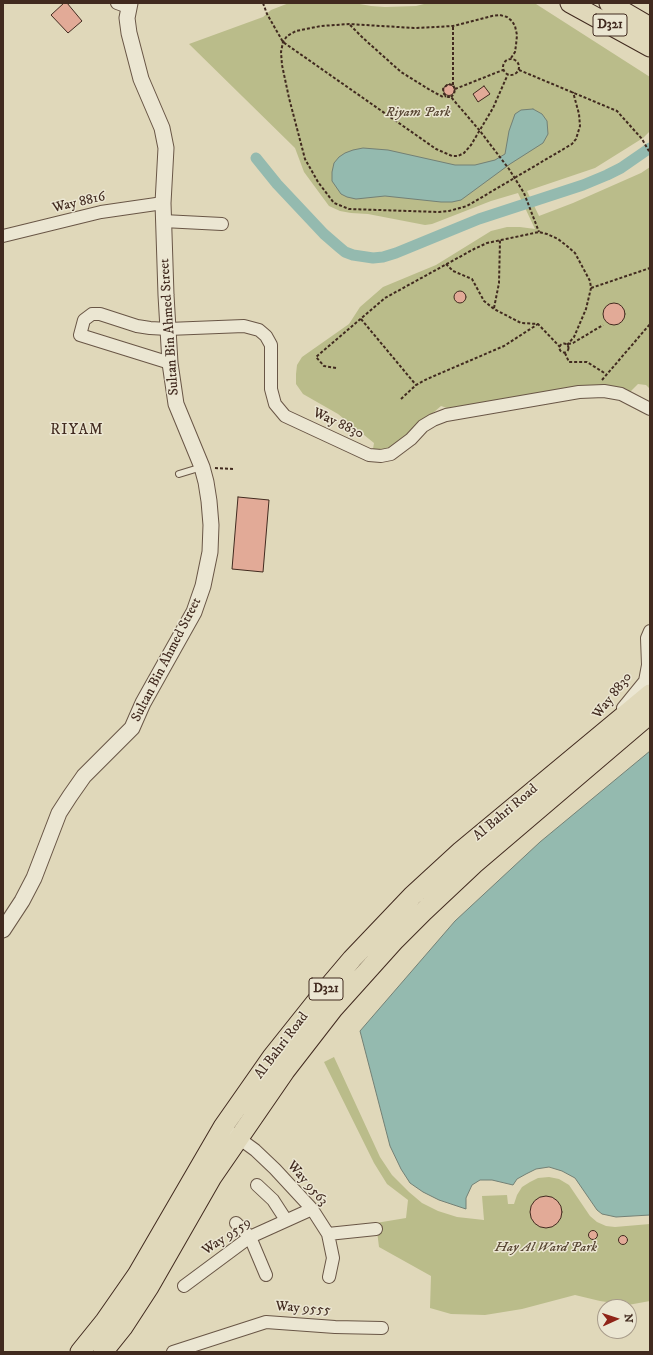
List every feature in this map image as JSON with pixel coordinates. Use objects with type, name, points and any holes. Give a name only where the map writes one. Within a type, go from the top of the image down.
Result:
[{"type":"main road","name":"D321","points":[[570,3],[650,47]]},
{"type":"main road","name":"D321","points":[[610,3],[650,27]]},
{"type":"main road","name":"Al Bahri Road","points":[[80,1352],[105,1321],[137,1275],[223,1127],[272,1056],[318,998],[412,896],[461,851],[650,694]]},
{"type":"main road","name":"Al Bahri Road","points":[[103,1352],[123,1327],[149,1287],[212,1177],[238,1138],[285,1071],[333,1009],[395,940],[474,864],[650,714]]},
{"type":"street","name":"Sultan Bin Ahmed Street","points":[[3,930],[22,901],[34,878],[59,813],[84,776],[132,728],[143,703],[194,612],[203,586],[210,552],[209,501],[202,467],[176,404],[170,363],[163,221],[166,148],[162,128],[141,79],[134,55],[125,4]]},
{"type":"street","name":"Way 8816","points":[[3,236],[101,212],[163,203]]},
{"type":"street","points":[[163,221],[222,224]]},
{"type":"street","name":"Way 8830","points":[[170,363],[80,335],[84,320],[92,314],[100,314],[137,326],[150,328],[168,329],[244,326],[259,330],[266,336],[271,346],[272,389],[275,404],[280,410],[286,416],[369,455],[380,456],[392,454],[411,439],[423,426],[446,415],[579,392],[604,391],[621,394],[650,409]]},
{"type":"street","name":"Way 8830","points":[[603,733],[645,681],[648,666],[647,638],[650,631]]},
{"type":"street","name":"Way 9563","points":[[223,1127],[254,1150],[312,1209],[328,1234]]},
{"type":"street","points":[[257,1185],[273,1200],[286,1220]]},
{"type":"street","name":"Way 9559","points":[[184,1286],[250,1236],[312,1209]]},
{"type":"street","points":[[236,1224],[250,1236],[266,1275]]},
{"type":"street","points":[[329,1277],[333,1258],[328,1234],[376,1229]]},
{"type":"street","name":"Way 9555","points":[[177,1351],[266,1322],[335,1327],[382,1328]]},
{"type":"lane","points":[[179,474],[202,467]]},
{"type":"path","points":[[263,3],[267,14],[283,42],[366,101],[445,154],[458,156],[464,153],[471,145],[497,101],[508,74]]},
{"type":"path","points":[[519,70],[514,74],[508,74],[503,67],[505,61],[511,58],[515,52],[517,35],[515,26],[507,17],[492,16],[454,26],[414,28],[332,24],[301,30],[287,36],[283,42],[281,52],[290,105],[305,159],[318,182],[334,203],[348,209],[423,212],[449,211],[466,206],[572,144],[576,139],[580,126],[579,114],[573,92]]},
{"type":"path","points":[[349,24],[401,72],[443,97],[451,97],[480,131],[509,169],[524,193],[539,232]]},
{"type":"path","points":[[454,26],[452,85],[455,89]]},
{"type":"path","points":[[511,58],[519,64],[519,70]]},
{"type":"path","points":[[455,89],[504,70]]},
{"type":"path","points":[[519,70],[617,111],[642,139],[650,153]]},
{"type":"path","points":[[446,96],[443,92],[444,87],[448,84],[452,85]]},
{"type":"path","points":[[451,97],[454,94],[455,89]]},
{"type":"path","points":[[336,368],[324,366],[316,357],[385,298],[481,246],[500,240],[539,232],[558,239],[567,246],[575,254],[587,273],[590,281],[591,288],[586,309],[574,337],[567,345],[568,350],[565,353]]},
{"type":"path","points":[[494,308],[499,283],[500,240]]},
{"type":"path","points":[[446,264],[453,270],[472,279],[484,301],[494,308],[521,323],[538,324],[560,347],[561,352],[565,353],[569,362],[586,362],[606,374]]},
{"type":"path","points":[[591,288],[650,268]]},
{"type":"path","points":[[361,319],[416,385]]},
{"type":"path","points":[[401,399],[416,385],[504,346],[538,324]]},
{"type":"path","points":[[592,392],[650,324]]},
{"type":"path","points":[[560,347],[564,344],[567,345],[573,343],[603,325]]},
{"type":"path","points":[[202,467],[234,469]]},
{"type":"green space","name":"Riyam Park","points":[[289,3],[354,3],[385,7],[416,6],[428,3],[536,4],[650,77],[650,131],[643,138],[595,168],[527,191],[539,216],[573,203],[641,173],[650,167],[650,389],[646,385],[638,384],[630,392],[613,386],[594,386],[450,409],[441,406],[390,450],[381,452],[373,449],[374,443],[338,414],[303,394],[296,384],[297,365],[302,357],[349,324],[360,307],[383,287],[436,265],[491,231],[507,227],[535,229],[518,193],[491,201],[432,224],[425,225],[368,214],[340,211],[329,206],[304,172],[295,148],[189,44],[263,17],[271,10]]},
{"type":"green space","name":"Hay Al Ward Park","points":[[334,1057],[380,1157],[392,1175],[422,1203],[438,1211],[457,1217],[484,1220],[482,1196],[507,1195],[508,1204],[514,1204],[522,1187],[538,1178],[549,1177],[559,1179],[569,1185],[590,1216],[597,1222],[606,1226],[615,1227],[650,1224],[650,1301],[637,1303],[637,1299],[597,1299],[597,1300],[575,1295],[522,1309],[485,1315],[451,1314],[430,1308],[431,1276],[379,1247],[376,1223],[406,1218],[408,1200],[387,1184],[374,1163],[324,1062]]},
{"type":"water","points":[[533,109],[542,114],[547,121],[548,134],[543,143],[510,164],[461,200],[441,202],[385,196],[356,199],[341,194],[332,181],[334,163],[339,157],[353,150],[363,148],[388,150],[455,165],[475,165],[495,160],[505,154],[509,131],[515,114],[521,110]]},
{"type":"water","points":[[650,751],[650,1215],[616,1217],[602,1214],[597,1210],[575,1178],[562,1171],[549,1167],[536,1169],[526,1174],[517,1179],[513,1185],[492,1180],[480,1180],[472,1185],[466,1198],[466,1209],[439,1200],[410,1183],[401,1169],[390,1146],[360,1031],[455,921],[540,842]]},
{"type":"building","points":[[64,3],[67,3],[82,21],[68,33],[51,15]]},
{"type":"building","points":[[449,84],[453,86],[455,90],[453,94],[449,96],[445,94],[443,90],[445,86]]},
{"type":"building","points":[[484,86],[490,94],[478,102],[473,94]]},
{"type":"building","points":[[460,291],[464,293],[466,297],[464,301],[460,303],[456,301],[454,297],[456,293]]},
{"type":"building","points":[[614,303],[622,306],[625,314],[622,322],[614,325],[606,322],[603,314],[606,306]]},
{"type":"building","points":[[238,497],[269,500],[263,572],[232,569]]},
{"type":"building","points":[[546,1196],[557,1201],[562,1212],[557,1223],[546,1228],[535,1223],[530,1212],[535,1201]]},
{"type":"building","points":[[591,1231],[595,1231],[597,1235],[595,1239],[591,1239],[589,1237],[589,1233]]},
{"type":"building","points":[[621,1236],[625,1236],[627,1240],[625,1244],[621,1244],[619,1242],[619,1238]]},
{"type":"waterway","points":[[256,158],[277,184],[324,234],[339,247],[345,252],[353,255],[373,258],[396,253],[479,219],[583,185],[621,168],[650,148]]},
{"type":"district","name":"RIYAM","points":[[77,431]]}]
